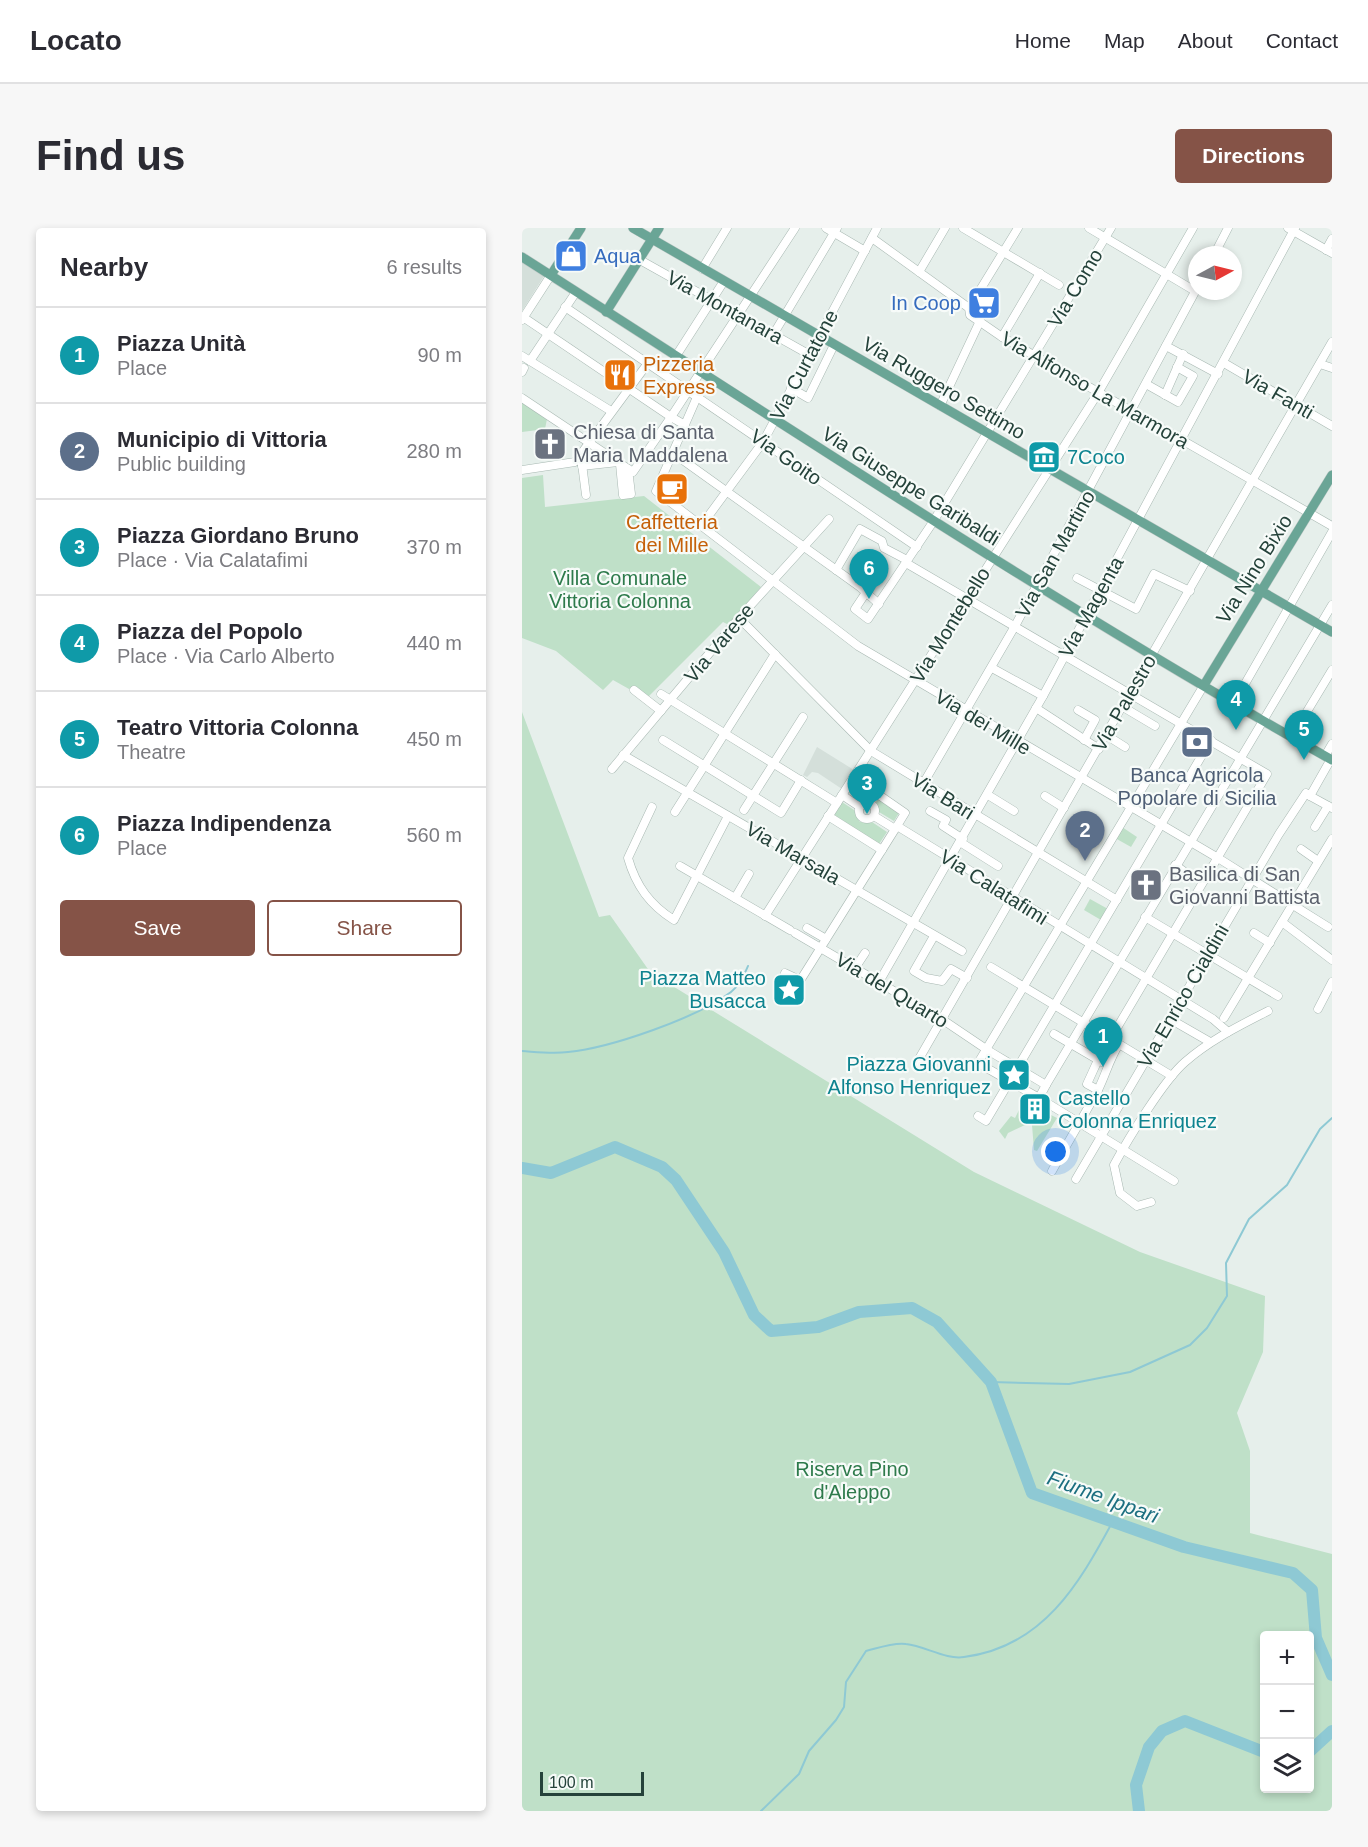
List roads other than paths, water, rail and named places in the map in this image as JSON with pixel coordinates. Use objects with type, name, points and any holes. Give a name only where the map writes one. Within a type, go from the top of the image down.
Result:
[{"type":"main road","points":[[551,275],[581,228]]},
{"type":"main road","name":"Via Ruggero Settimo","points":[[633,228],[1332,632]]},
{"type":"main road","points":[[606,312],[659,228]]},
{"type":"main road","name":"Via Giuseppe Garibaldi","points":[[522,257],[933,522],[1152,655],[1263,718],[1291,738]]},
{"type":"main road","name":"Via Nino Bixio","points":[[1203,684],[1332,475]]},
{"type":"main road","points":[[1291,738],[1329,758]]},
{"type":"street","points":[[702,269],[727,228]]},
{"type":"street","points":[[522,398],[628,469],[636,471],[748,296],[795,228]]},
{"type":"street","name":"Via Curtatone","points":[[701,526],[764,442],[877,228]]},
{"type":"street","points":[[919,272],[945,228]]},
{"type":"street","points":[[963,228],[1059,285]]},
{"type":"street","points":[[969,308],[1017,228]]},
{"type":"street","points":[[1089,228],[1188,286]]},
{"type":"street","name":"Via Como","points":[[879,604],[933,522],[1110,228]]},
{"type":"street","name":"Via Montebello","points":[[827,818],[1098,393],[1193,228]]},
{"type":"street","points":[[1219,246],[1228,228]]},
{"type":"street","points":[[1292,229],[1329,251],[1332,239]]},
{"type":"street","name":"Via Magenta","points":[[879,982],[962,841],[1066,655],[1224,363],[1292,229]]},
{"type":"street","points":[[773,334],[832,230],[865,251]]},
{"type":"street","name":"Via Alfonso La Marmora","points":[[872,238],[969,308],[970,315],[1002,337],[1131,413],[1332,526]]},
{"type":"street","name":"Via Montanara","points":[[640,260],[810,355]]},
{"type":"street","points":[[1002,337],[1040,273]]},
{"type":"street","points":[[551,275],[523,319],[630,386],[684,425]]},
{"type":"street","points":[[676,356],[724,281]]},
{"type":"street","points":[[529,363],[576,292]]},
{"type":"street","name":"Via San Martino","points":[[923,784],[992,668],[1191,300]]},
{"type":"street","name":"Via Goito","points":[[566,307],[917,547]]},
{"type":"street","points":[[940,406],[980,321]]},
{"type":"street","name":"Via Palestro","points":[[916,1064],[1332,342]]},
{"type":"street","points":[[791,388],[808,398],[834,345]]},
{"type":"street","points":[[1166,346],[1218,374]]},
{"type":"street","points":[[1166,395],[1183,354]]},
{"type":"street","points":[[522,356],[529,363],[610,411]]},
{"type":"street","points":[[586,495],[582,461],[588,442],[648,363]]},
{"type":"street","name":"Via Fanti","points":[[1224,363],[1332,426]]},
{"type":"street","points":[[1320,364],[1332,368]]},
{"type":"street","points":[[1146,384],[1178,402],[1193,376],[1177,367]]},
{"type":"street","points":[[697,397],[684,425],[675,455],[860,587],[879,604],[868,619],[855,609],[866,594]]},
{"type":"street","points":[[522,470],[594,460],[604,453]]},
{"type":"street","name":"Via dei Mille","points":[[675,455],[656,491],[853,643],[966,712],[1218,858],[1328,927]]},
{"type":"street","points":[[582,461],[619,463]]},
{"type":"street","points":[[619,463],[623,495],[631,494],[628,469]]},
{"type":"street","name":"Via Varese","points":[[612,769],[772,581],[829,519]]},
{"type":"street","points":[[836,570],[860,529],[882,541],[884,548],[1239,760],[1267,774],[1097,1059],[1087,1084],[1096,1092]]},
{"type":"street","points":[[1234,701],[1332,532]]},
{"type":"street","points":[[1077,578],[1136,609],[1154,574],[1190,591]]},
{"type":"street","points":[[1040,1099],[1082,1022],[1119,965],[1175,865],[1191,842],[1332,605]]},
{"type":"street","name":"Via Bari","points":[[740,618],[871,751],[1116,898]]},
{"type":"street","points":[[675,812],[775,654]]},
{"type":"street","points":[[992,668],[1043,696]]},
{"type":"street","points":[[1291,738],[1332,670]]},
{"type":"street","points":[[1174,1181],[978,1063],[1203,684]]},
{"type":"street","points":[[634,690],[661,711]]},
{"type":"street","points":[[662,694],[801,780],[838,799],[860,807]]},
{"type":"street","points":[[1123,707],[1155,726]]},
{"type":"street","points":[[1036,708],[1099,749]]},
{"type":"street","points":[[1078,710],[1095,720],[1084,740]]},
{"type":"street","points":[[744,810],[802,717]]},
{"type":"street","points":[[1106,735],[1125,747]]},
{"type":"street","points":[[663,740],[781,813],[801,780]]},
{"type":"street","points":[[978,1116],[986,1121],[1210,742]]},
{"type":"street","name":"Via Enrico Cialdini","points":[[1076,1179],[1252,880],[1306,793],[1311,796],[1329,758],[1332,744]]},
{"type":"street","name":"Via Marsala","points":[[624,755],[962,951]]},
{"type":"street","points":[[788,1000],[856,890],[898,828],[905,813],[854,776]]},
{"type":"street","points":[[871,804],[878,794]]},
{"type":"street","points":[[988,795],[1014,812]]},
{"type":"street","points":[[1045,796],[1064,808]]},
{"type":"street","points":[[1311,796],[1330,807],[1315,827]]},
{"type":"street","points":[[860,807],[864,804],[871,804]]},
{"type":"street","points":[[860,807],[859,812],[863,818],[869,819],[874,816],[875,811],[871,804]]},
{"type":"street","points":[[652,807],[628,858],[632,872],[654,908],[674,920],[728,816]]},
{"type":"street","points":[[930,811],[946,820],[943,826],[998,866]]},
{"type":"street","name":"Via Calatafimi","points":[[874,816],[951,860],[1119,965]]},
{"type":"street","points":[[765,916],[827,818],[881,851]]},
{"type":"street","points":[[1224,1018],[1332,838]]},
{"type":"street","points":[[1300,849],[1318,861]]},
{"type":"street","points":[[1175,865],[1193,878]]},
{"type":"street","name":"Via del Quarto","points":[[680,866],[1047,1083]]},
{"type":"street","points":[[735,898],[749,874]]},
{"type":"street","points":[[1147,917],[1278,996]]},
{"type":"street","points":[[1282,922],[1332,960]]},
{"type":"street","points":[[807,928],[826,939]]},
{"type":"street","points":[[1254,933],[1270,943]]},
{"type":"street","points":[[934,936],[914,971],[926,978],[942,981],[951,969],[967,978]]},
{"type":"street","points":[[855,968],[865,953]]},
{"type":"street","points":[[1119,965],[1213,1019],[1228,1032]]},
{"type":"street","points":[[991,967],[1172,1076]]},
{"type":"street","points":[[785,973],[800,980]]},
{"type":"street","points":[[1318,1009],[1332,982]]},
{"type":"street","points":[[1151,1202],[1137,1206],[1120,1193],[1114,1165],[1122,1149],[1182,1063],[1210,1042],[1268,1011]]},
{"type":"street","points":[[1170,1019],[1210,1042]]},
{"type":"street","points":[[1054,1034],[1106,1065]]},
{"type":"street","points":[[1052,1171],[1096,1092],[1106,1073],[1106,1065],[1119,1044]]},
{"type":"waterway","points":[[522,1051],[557,1053],[586,1049],[629,1038],[676,1021],[716,1002],[731,992],[741,980],[748,966]]},
{"type":"waterway","points":[[991,1382],[1069,1384],[1130,1372],[1190,1345],[1207,1328],[1227,1296],[1226,1263],[1249,1219],[1287,1185],[1320,1129],[1332,1118]]},
{"type":"waterway","name":"Fiume Ippari","points":[[522,1168],[551,1173],[615,1147],[662,1167],[676,1180],[724,1252],[754,1315],[771,1331],[818,1327],[859,1312],[912,1308],[937,1322],[991,1382],[1032,1493],[1184,1547],[1293,1573],[1312,1590],[1316,1638],[1332,1675]]},
{"type":"waterway","points":[[761,1811],[799,1774],[809,1751],[836,1720],[844,1707],[846,1682],[866,1651],[901,1644],[913,1645],[950,1657],[964,1657],[992,1651],[1016,1640],[1037,1626],[1072,1589],[1113,1521]]},
{"type":"waterway","name":"Fiume Ippari","points":[[1139,1811],[1136,1785],[1149,1747],[1162,1731],[1185,1721],[1260,1750]]},
{"type":"waterway","name":"Fiume Ippari","points":[[1314,1747],[1332,1731]]},
{"type":"place","name":"Aqua","points":[[571,256]]},
{"type":"place","name":"In Coop","points":[[984,303]]},
{"type":"place","name":"Pizzeria Express","points":[[620,375]]},
{"type":"place","name":"Chiesa di Santa Maria Maddalena","points":[[550,444]]},
{"type":"place","name":"7Coco","points":[[1044,457]]},
{"type":"place","name":"Caffetteria dei Mille","points":[[672,489]]},
{"type":"place","name":"Piazza Indipendenza","points":[[869,599]]},
{"type":"place","name":"Piazza del Popolo","points":[[1236,730]]},
{"type":"place","name":"Banca Agricola Popolare di Sicilia","points":[[1197,742]]},
{"type":"place","name":"Teatro Vittoria Colonna","points":[[1304,760]]},
{"type":"place","name":"Piazza Giordano Bruno","points":[[867,814]]},
{"type":"place","name":"Municipio di Vittoria","points":[[1085,861]]},
{"type":"place","name":"Basilica di San Giovanni Battista","points":[[1146,885]]},
{"type":"place","name":"Piazza Matteo Busacca","points":[[789,990]]},
{"type":"place","name":"Piazza Unità","points":[[1103,1067]]},
{"type":"place","name":"Piazza Giovanni Alfonso Henriquez","points":[[1014,1075]]},
{"type":"place","name":"Castello Colonna Enriquez","points":[[1035,1109]]},
{"type":"park label","name":"Villa Comunale Vittoria Colonna","points":[[620,590]]},
{"type":"park label","name":"Riserva Pino d'Aleppo","points":[[852,1480]]}]
